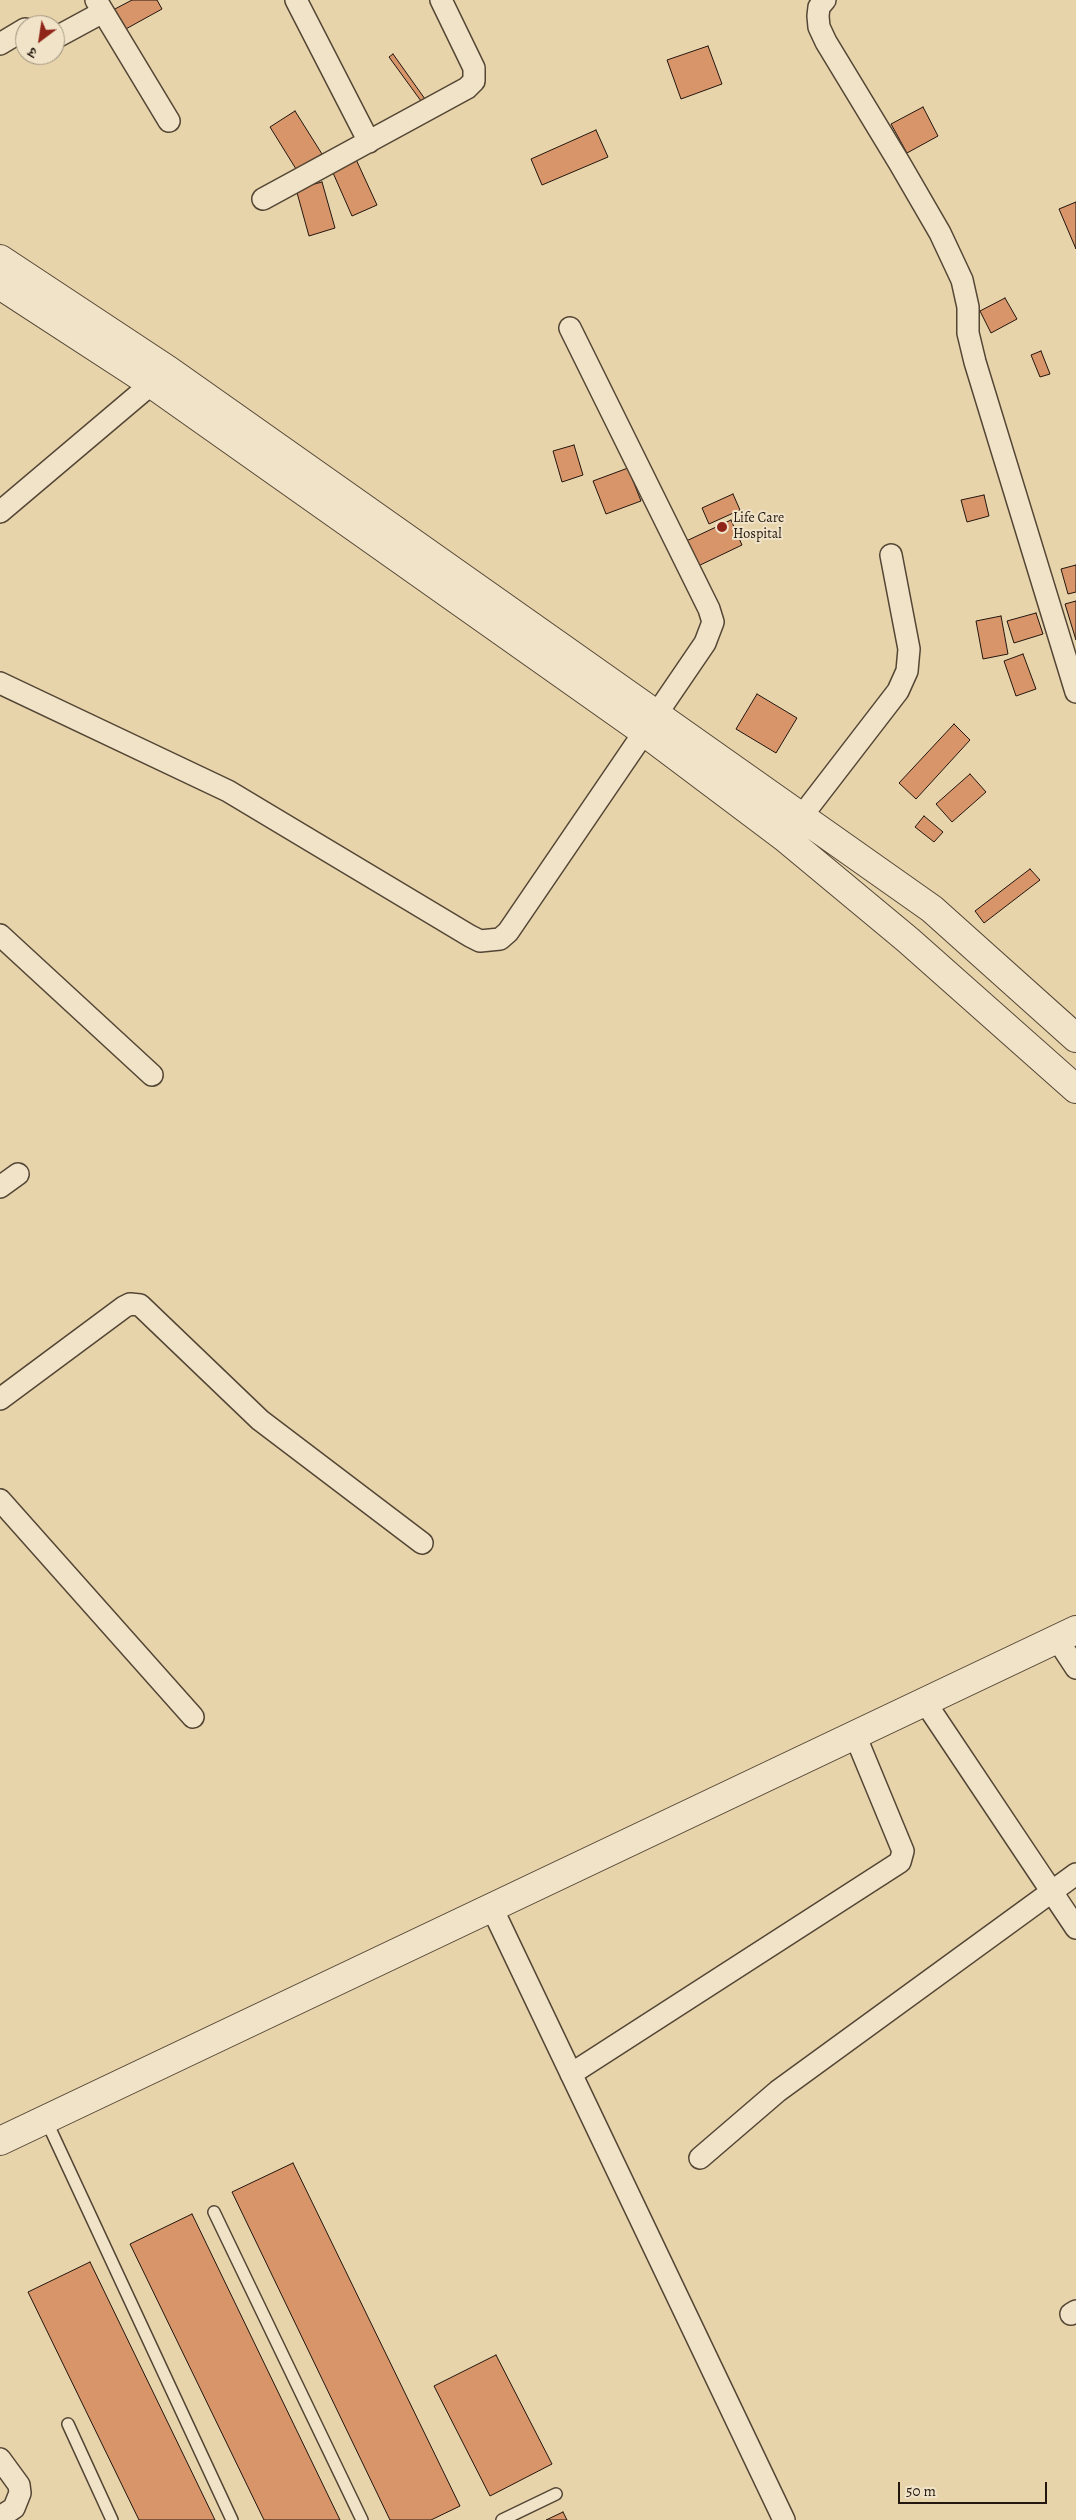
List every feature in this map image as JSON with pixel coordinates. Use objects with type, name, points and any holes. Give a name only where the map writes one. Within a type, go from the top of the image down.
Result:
[{"type":"street","points":[[296,0],[369,142]]},
{"type":"street","points":[[263,199],[468,88],[474,81],[474,68],[441,0]]},
{"type":"street","points":[[825,0],[819,7],[819,27],[900,164],[944,242],[962,280],[968,307],[968,333],[975,362],[1076,692]]},
{"type":"street","points":[[65,31],[100,6],[169,121]]},
{"type":"street","points":[[0,44],[15,34]]},
{"type":"street","points":[[0,260],[160,377],[649,723],[801,817],[932,909],[1076,1038]]},
{"type":"street","points":[[0,284],[160,377]]},
{"type":"street","points":[[0,684],[228,791],[480,941],[490,942],[500,939],[508,932],[705,643],[713,622],[709,608],[570,328]]},
{"type":"street","points":[[0,512],[160,377]]},
{"type":"street","points":[[801,817],[898,691],[907,671],[909,649],[891,555]]},
{"type":"street","points":[[649,723],[908,940],[1076,1089]]},
{"type":"street","points":[[0,935],[152,1075]]},
{"type":"street","points":[[0,1188],[18,1174]]},
{"type":"street","points":[[0,1399],[124,1306],[130,1304],[140,1305],[147,1309],[260,1420],[422,1543]]},
{"type":"street","points":[[0,1500],[193,1717]]},
{"type":"street","points":[[0,2142],[1067,1634],[1076,1668]]},
{"type":"street","points":[[925,1702],[1076,1928]]},
{"type":"street","points":[[572,2074],[900,1862],[903,1851],[855,1735]]},
{"type":"street","points":[[700,2158],[778,2091],[1076,1874]]},
{"type":"street","points":[[492,1908],[784,2520]]},
{"type":"street","points":[[0,2459],[19,2486],[20,2493],[14,2508],[0,2517]]},
{"type":"lane","points":[[46,2120],[232,2520]]},
{"type":"lane","points":[[214,2212],[362,2520]]},
{"type":"lane","points":[[68,2424],[112,2520]]},
{"type":"lane","points":[[502,2520],[556,2494]]},
{"type":"building","points":[[132,0],[157,0],[162,9],[124,30],[113,10]]},
{"type":"building","points":[[708,46],[722,84],[681,99],[667,60]]},
{"type":"building","points":[[393,54],[425,99],[421,101],[389,57]]},
{"type":"building","points":[[923,107],[938,136],[907,153],[891,124]]},
{"type":"building","points":[[295,111],[322,154],[296,169],[270,127]]},
{"type":"building","points":[[596,130],[608,157],[542,185],[531,159]]},
{"type":"building","points":[[354,155],[377,205],[352,216],[330,166]]},
{"type":"building","points":[[322,182],[335,228],[309,236],[296,189]]},
{"type":"building","points":[[1076,202],[1076,249],[1059,209]]},
{"type":"building","points":[[1005,298],[1017,319],[991,333],[980,311]]},
{"type":"building","points":[[1041,351],[1050,374],[1040,377],[1031,355]]},
{"type":"building","points":[[574,445],[583,475],[562,482],[553,451]]},
{"type":"building","points":[[628,468],[641,501],[606,514],[593,481]]},
{"type":"building","points":[[733,494],[740,510],[709,524],[702,508]]},
{"type":"building","points":[[984,495],[989,516],[967,522],[961,500]]},
{"type":"building","points":[[731,520],[742,545],[694,568],[682,543]]},
{"type":"building","points":[[1076,565],[1076,592],[1068,594],[1061,569]]},
{"type":"building","points":[[1076,601],[1076,640],[1065,604]]},
{"type":"building","points":[[1036,613],[1043,634],[1014,643],[1007,621]]},
{"type":"building","points":[[1001,616],[1008,654],[983,659],[976,621]]},
{"type":"building","points":[[1023,654],[1036,689],[1016,696],[1004,661]]},
{"type":"building","points":[[757,694],[797,718],[776,753],[736,729]]},
{"type":"building","points":[[954,724],[970,740],[916,799],[899,783]]},
{"type":"building","points":[[970,774],[986,792],[952,822],[936,804]]},
{"type":"building","points":[[924,816],[943,832],[934,842],[915,827]]},
{"type":"building","points":[[1030,869],[1040,880],[984,923],[975,911]]},
{"type":"building","points":[[293,2163],[460,2506],[431,2520],[390,2520],[232,2192]]},
{"type":"building","points":[[192,2214],[340,2520],[264,2520],[130,2244]]},
{"type":"building","points":[[90,2262],[215,2520],[139,2520],[28,2292]]},
{"type":"building","points":[[496,2355],[552,2464],[490,2496],[434,2386]]},
{"type":"building","points":[[563,2512],[567,2520],[546,2520]]},
{"type":"place","name":"Life Care Hospital","points":[[722,527]]}]
